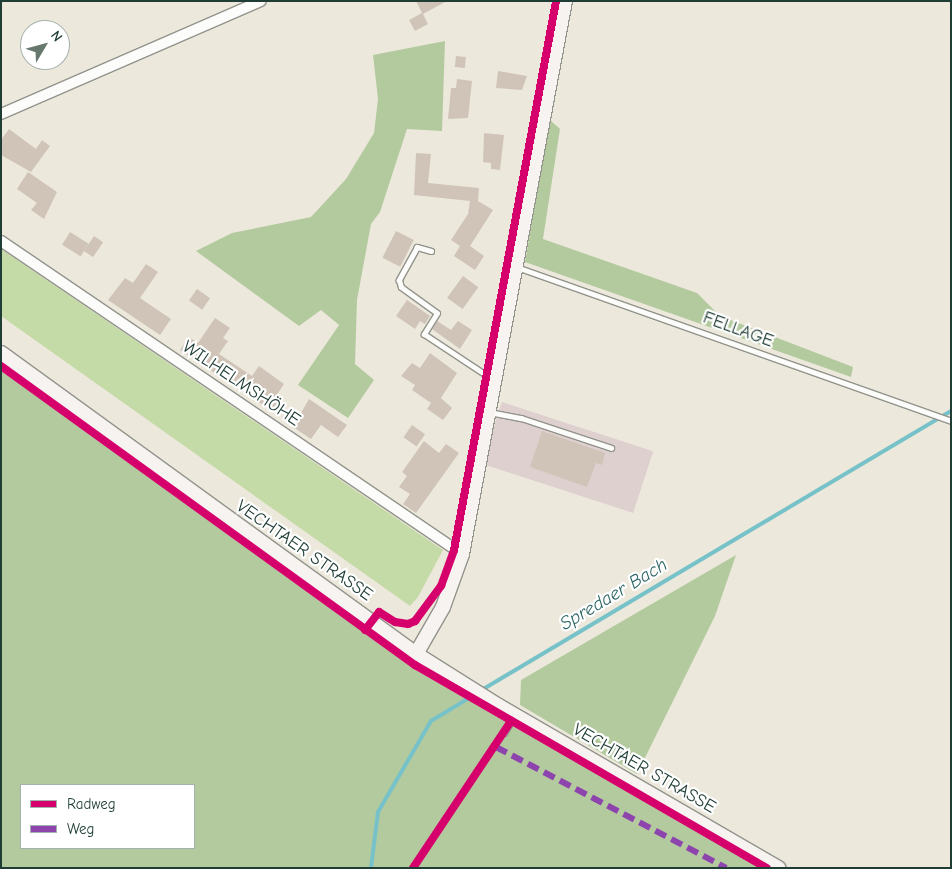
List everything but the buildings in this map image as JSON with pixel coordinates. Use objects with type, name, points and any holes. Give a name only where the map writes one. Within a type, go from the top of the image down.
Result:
[{"type":"main road","points":[[416,654],[443,607],[462,554],[495,380],[512,265],[565,1]]},
{"type":"main road","name":"VECHTAER STRASSE","points":[[1,354],[416,654],[455,680],[779,868]]},
{"type":"street","points":[[1,114],[261,1]]},
{"type":"street","name":"WILHELMSHÖHE","points":[[1,240],[462,554]]},
{"type":"lane","points":[[431,251],[417,246],[399,280],[401,287],[437,313],[424,334],[495,380]]},
{"type":"lane","name":"FELLAGE","points":[[512,265],[950,421]]},
{"type":"lane","points":[[489,412],[521,418],[611,448]]},
{"type":"lane","points":[[504,733],[511,721]]},
{"type":"shaded area","points":[[502,402],[653,451],[633,513],[482,464]]},
{"type":"green space","points":[[445,41],[442,131],[407,129],[380,212],[371,224],[357,300],[355,364],[374,380],[348,418],[298,385],[339,325],[321,310],[299,326],[196,251],[232,233],[311,217],[346,179],[374,133],[378,99],[373,55]]},
{"type":"green space","points":[[550,120],[560,129],[543,239],[697,293],[720,316],[853,367],[851,377],[525,262]]},
{"type":"green space","points":[[1,249],[443,550],[418,597],[410,606],[1,316]]},
{"type":"green space","points":[[1,370],[416,670],[760,868],[1,868]]},
{"type":"green space","points":[[736,555],[715,616],[637,774],[520,705],[521,680]]},
{"type":"waterway","name":"Spredaer Bach","points":[[480,691],[951,411]]},
{"type":"waterway","name":"Spredaer Bach","points":[[371,868],[378,812],[431,721],[474,695]]},
{"type":"marked path","points":[[496,747],[726,868]]},
{"type":"cycle path","points":[[365,630],[379,612],[395,622],[408,624],[415,621],[441,586],[454,550],[556,1]]},
{"type":"cycle path","points":[[1,366],[415,665],[767,868]]},
{"type":"cycle path","points":[[413,868],[511,721]]}]
